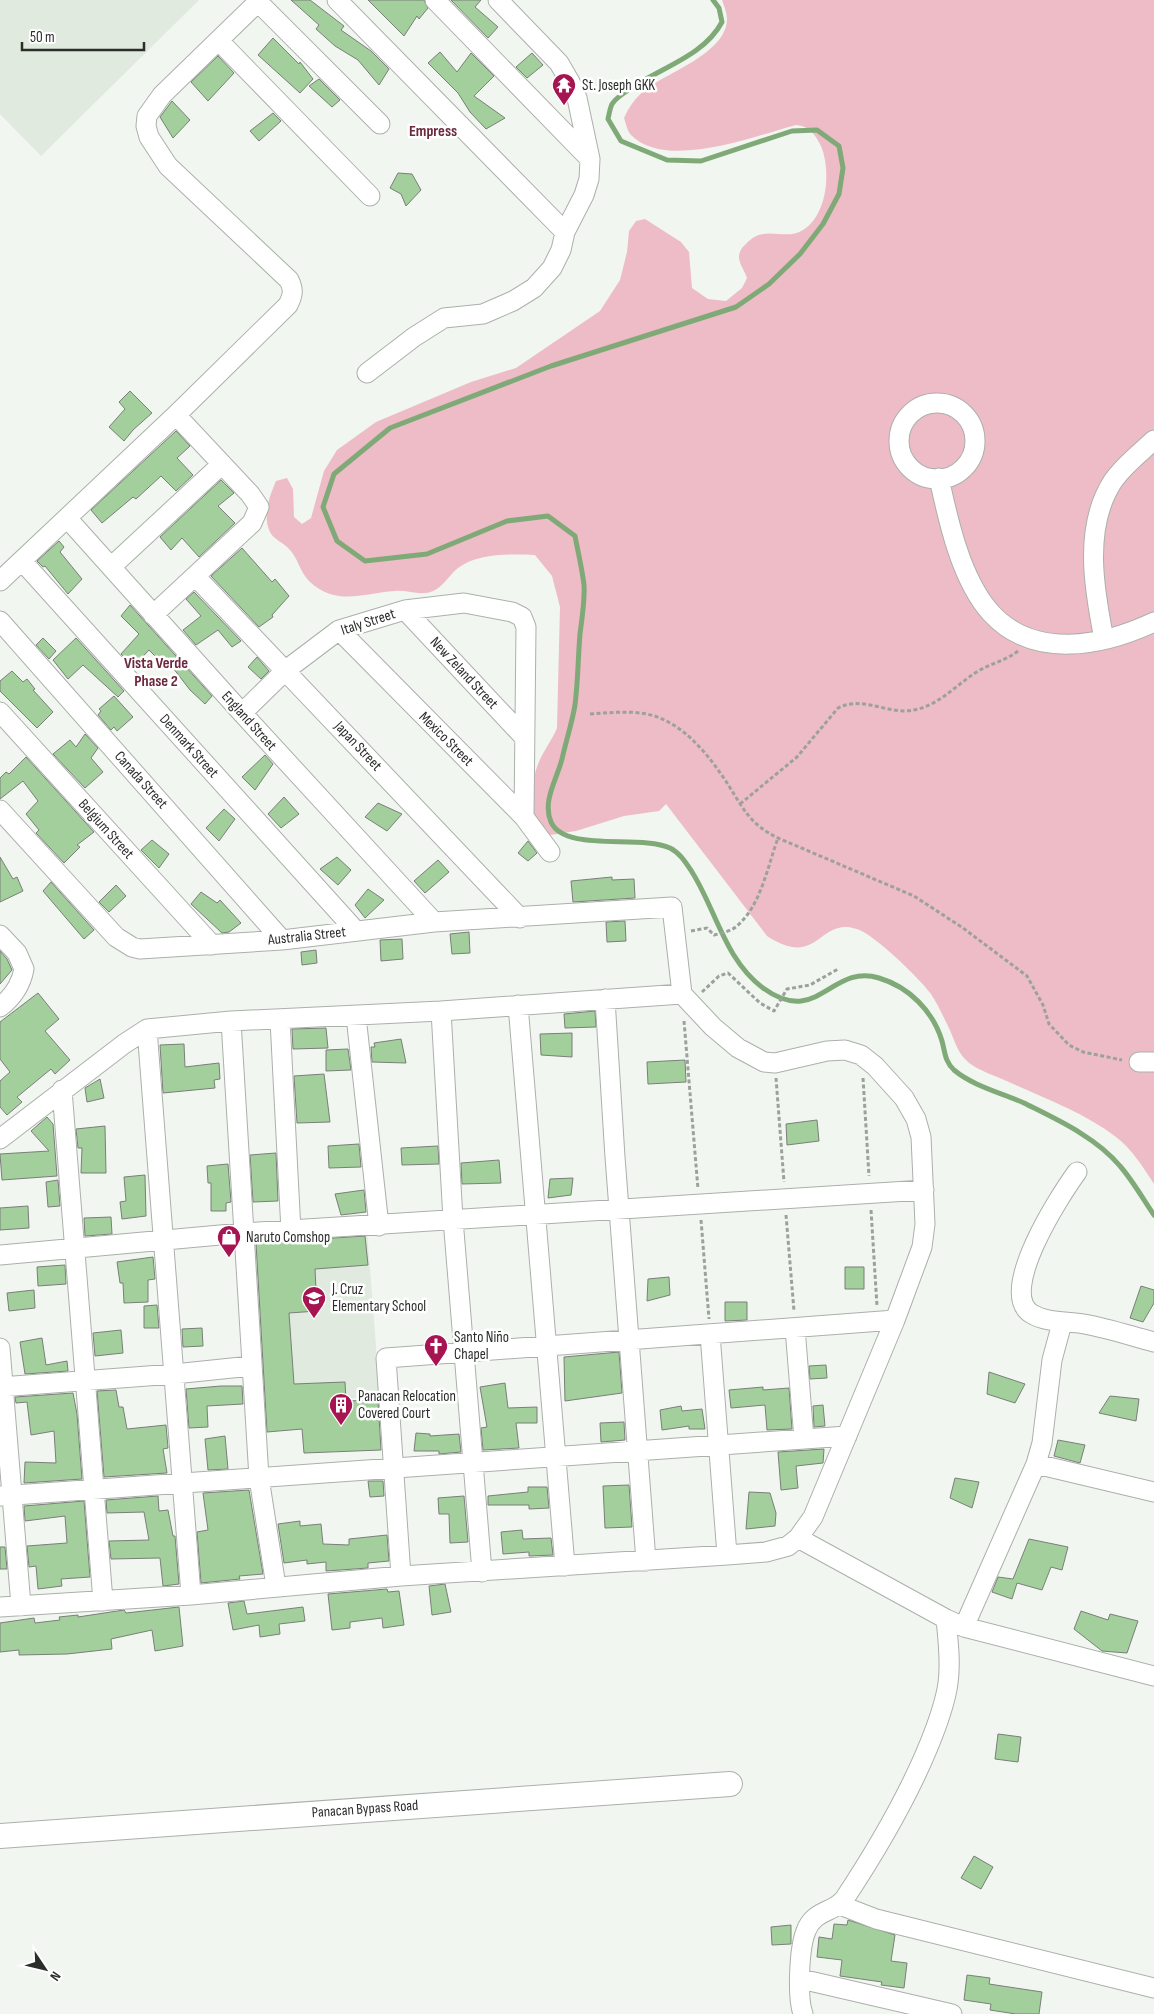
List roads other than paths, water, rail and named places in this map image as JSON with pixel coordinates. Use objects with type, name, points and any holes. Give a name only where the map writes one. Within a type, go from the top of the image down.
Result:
[{"type":"main road","name":"Panacan Bypass Road","points":[[0,1836],[730,1784]]},
{"type":"street","points":[[337,0],[565,232]]},
{"type":"street","points":[[435,0],[590,159]]},
{"type":"street","points":[[367,373],[407,342],[444,318],[483,314],[514,301],[534,288],[552,268],[561,250],[565,232],[584,195],[589,179],[590,159],[577,98],[570,82],[559,63],[498,0]]},
{"type":"street","points":[[0,581],[176,415],[288,305],[293,296],[293,288],[289,280],[168,166],[149,137],[146,126],[147,116],[152,107],[189,67],[220,41],[259,1],[380,124]]},
{"type":"street","points":[[220,41],[370,196]]},
{"type":"street","points":[[940,403],[960,411],[968,419],[974,441],[968,462],[950,476],[939,478],[923,476],[909,466],[902,457],[899,441],[903,424],[909,415],[918,408],[940,403]]},
{"type":"street","points":[[153,615],[242,533],[257,516],[259,507],[256,501],[176,415]]},
{"type":"street","points":[[1104,639],[1095,584],[1094,552],[1097,516],[1104,496],[1114,480],[1154,440]]},
{"type":"street","points":[[111,567],[222,464]]},
{"type":"street","points":[[939,478],[951,529],[960,555],[979,597],[991,613],[1008,627],[1052,644],[1079,645],[1104,639],[1154,622]]},
{"type":"street","name":"England Street","points":[[67,518],[242,713],[434,922]]},
{"type":"street","name":"Denmark Street","points":[[22,560],[356,931]]},
{"type":"street","name":"Japan Street","points":[[195,576],[520,918]]},
{"type":"street","name":"Italy Street","points":[[242,713],[286,670],[339,630],[405,610],[464,602],[512,612],[522,617],[526,627],[524,737]]},
{"type":"street","name":"New Zeland Street","points":[[405,610],[524,737]]},
{"type":"street","name":"Canada Street","points":[[0,621],[282,940]]},
{"type":"street","name":"Mexico Street","points":[[339,630],[524,817],[550,852]]},
{"type":"street","name":"Belgium Street","points":[[0,712],[212,946]]},
{"type":"street","points":[[524,737],[524,817]]},
{"type":"street","name":"Australia Street","points":[[0,810],[116,937],[124,943],[140,949],[212,946],[282,940],[434,922],[672,907],[687,998]]},
{"type":"street","points":[[0,935],[17,953],[24,968],[17,989],[10,999],[0,1007]]},
{"type":"street","points":[[0,1140],[62,1090],[135,1035],[147,1029],[231,1021],[356,1016],[605,999],[687,998],[732,1043],[748,1055],[764,1062],[775,1063],[827,1051],[845,1050],[861,1054],[875,1066],[904,1098],[916,1119],[921,1137],[925,1224],[922,1247],[895,1320],[813,1517],[798,1538],[788,1546],[777,1550],[727,1555],[401,1576],[191,1595],[0,1608]]},
{"type":"street","points":[[605,999],[646,1561]]},
{"type":"street","points":[[518,1005],[565,1566]]},
{"type":"street","points":[[441,1011],[453,1219],[482,1572]]},
{"type":"street","points":[[356,1016],[379,1226]]},
{"type":"street","points":[[280,1020],[291,1231]]},
{"type":"street","points":[[231,1021],[242,1234],[258,1478],[276,1586]]},
{"type":"street","points":[[147,1029],[191,1595]]},
{"type":"street","points":[[62,1090],[103,1601]]},
{"type":"street","points":[[1077,1172],[1052,1208],[1041,1229],[1027,1265],[1021,1302],[1026,1310],[1041,1318],[1083,1324],[1154,1342]]},
{"type":"street","points":[[0,1254],[453,1219],[924,1190]]},
{"type":"street","points":[[401,1576],[386,1358],[895,1320]]},
{"type":"street","points":[[964,1627],[1036,1464],[1042,1443],[1052,1360],[1062,1322]]},
{"type":"street","points":[[795,1328],[804,1439]]},
{"type":"street","points":[[710,1334],[727,1555]]},
{"type":"street","points":[[0,1348],[6,1495],[21,1606]]},
{"type":"street","points":[[2,1386],[174,1374],[251,1366]]},
{"type":"street","points":[[6,1495],[847,1436]]},
{"type":"street","points":[[1036,1464],[1154,1492]]},
{"type":"street","points":[[798,1538],[964,1627],[1154,1676]]},
{"type":"street","points":[[803,2014],[802,1949],[806,1929],[820,1913],[840,1905],[901,1804],[924,1758],[933,1735],[948,1684],[946,1619]]},
{"type":"street","points":[[840,1905],[876,1920],[1154,1988]]},
{"type":"street","points":[[801,1978],[952,2014]]},
{"type":"waterway","points":[[713,0],[719,8],[722,22],[715,33],[695,51],[620,96],[612,104],[608,119],[621,141],[667,160],[701,161],[792,131],[817,130],[839,146],[843,168],[839,194],[823,224],[800,254],[769,284],[736,307],[551,366],[390,428],[334,474],[323,507],[337,541],[365,561],[427,554],[507,521],[548,516],[575,536],[584,585],[577,688],[575,705],[562,759],[549,798],[548,806],[551,822],[559,831],[571,837],[587,840],[657,844],[674,850],[692,872],[722,934],[739,963],[750,977],[763,988],[782,998],[798,1001],[811,998],[848,979],[862,976],[879,978],[900,987],[910,994],[933,1020],[942,1041],[947,1060],[954,1070],[979,1085],[1024,1103],[1088,1138],[1120,1166],[1154,1215]]},
{"type":"place","name":"St. Joseph GKK","points":[[564,106]]},
{"type":"place","name":"Naruto Comshop","points":[[229,1258]]},
{"type":"place","name":"J. Cruz Elementary School","points":[[314,1319]]},
{"type":"place","name":"Santo Niño Chapel","points":[[436,1367]]},
{"type":"place","name":"Panacan Relocation Covered Court","points":[[341,1426]]},
{"type":"district","name":"Empress","points":[[433,131]]},
{"type":"district","name":"Vista Verde Phase 2","points":[[156,672]]}]
